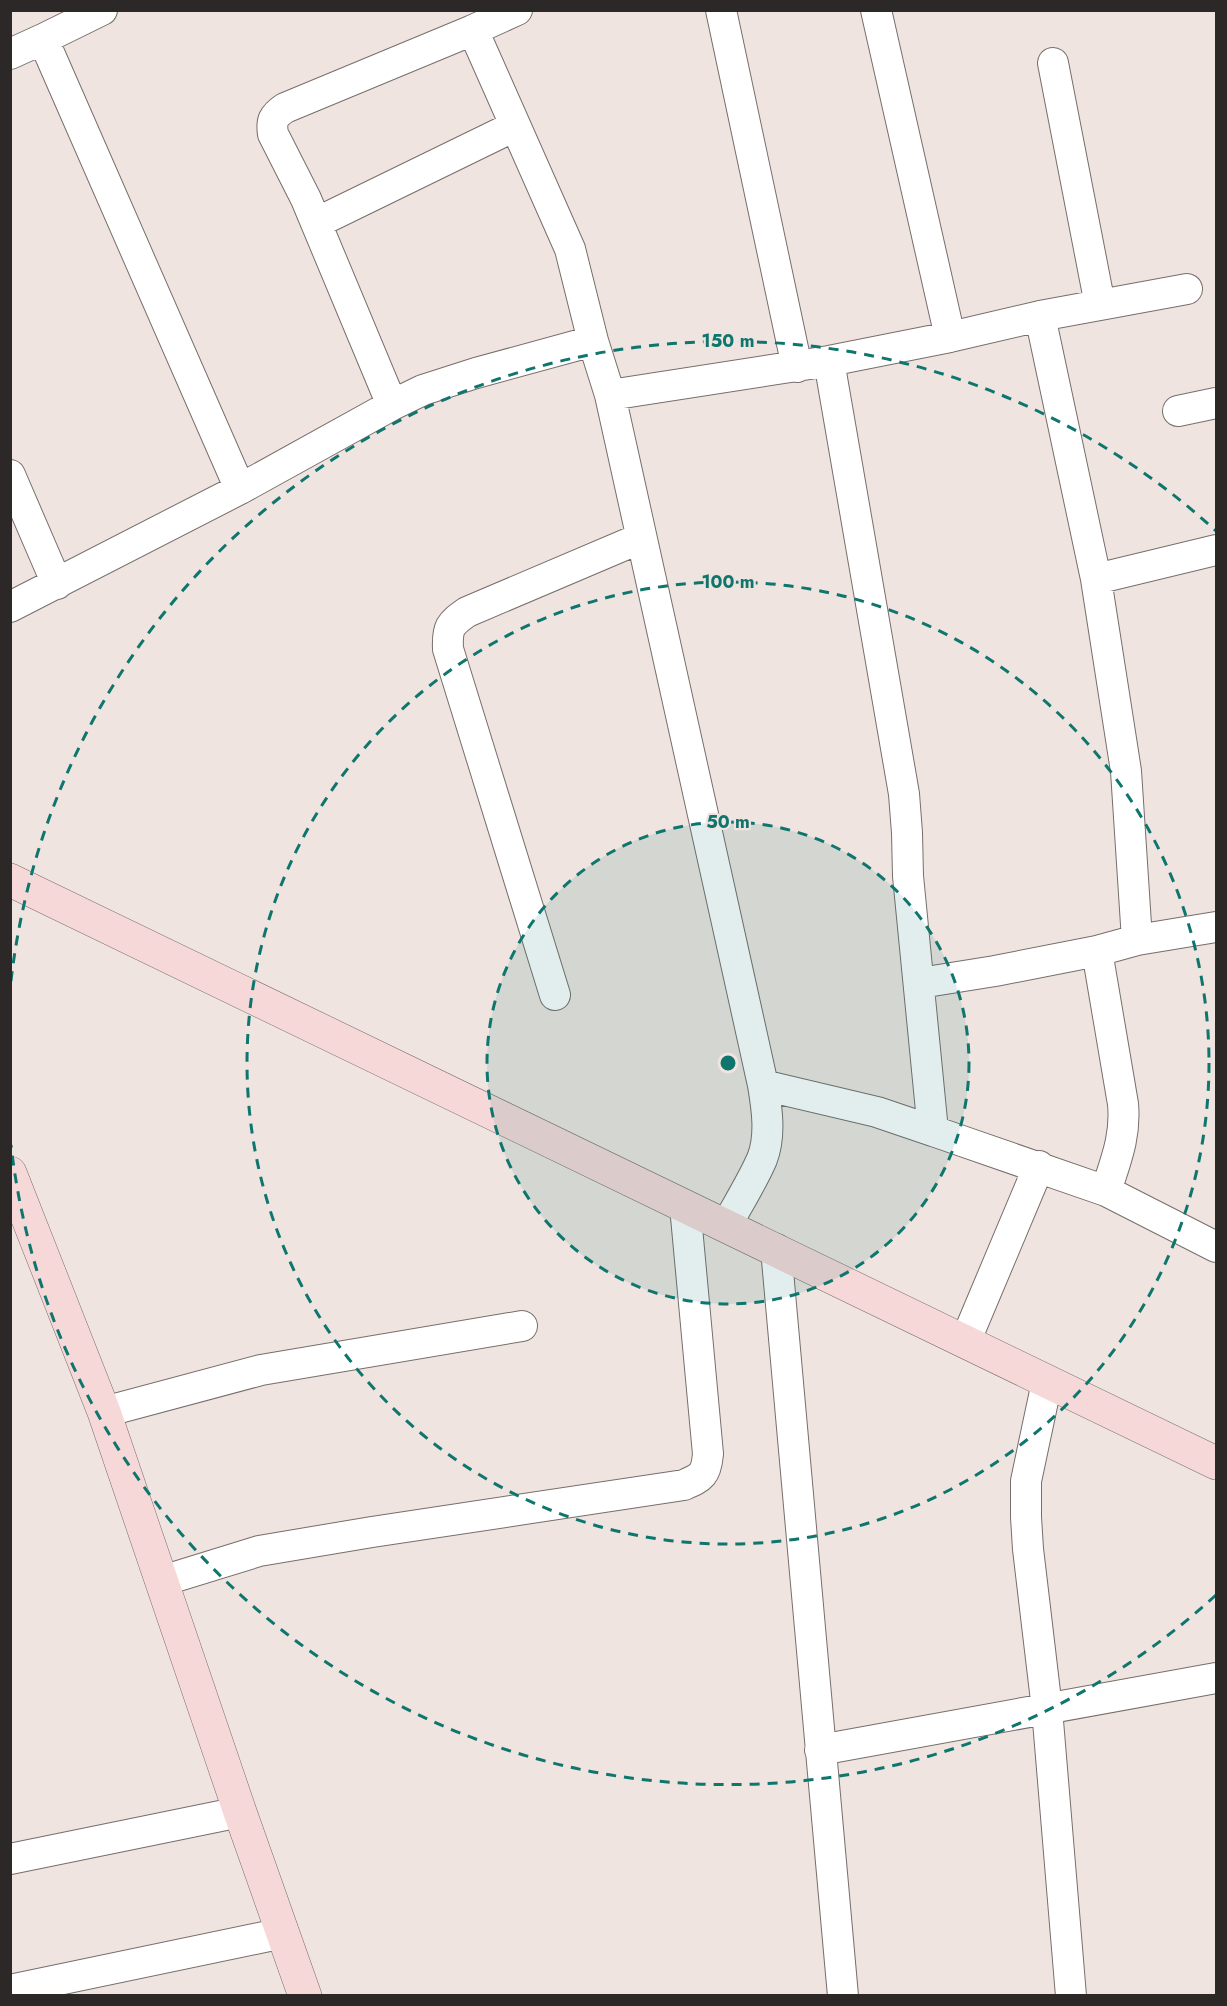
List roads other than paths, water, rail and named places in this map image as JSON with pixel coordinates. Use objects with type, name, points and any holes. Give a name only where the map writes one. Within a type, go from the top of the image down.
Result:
[{"type":"main road","points":[[10,880],[1047,1382],[1216,1461]]},
{"type":"main road","points":[[10,1173],[104,1412],[240,1812],[305,1995]]},
{"type":"street","points":[[10,54],[102,10]]},
{"type":"street","points":[[392,405],[316,223],[273,134],[271,123],[275,115],[285,108],[517,10]]},
{"type":"street","points":[[721,10],[797,367]]},
{"type":"street","points":[[876,10],[950,337]]},
{"type":"street","points":[[473,30],[570,249],[593,341],[610,395],[763,1085],[768,1129],[763,1158],[726,1226]]},
{"type":"street","points":[[43,39],[240,489]]},
{"type":"street","points":[[1053,63],[1100,305]]},
{"type":"street","points":[[316,223],[515,126]]},
{"type":"street","points":[[610,395],[797,367],[950,337],[1040,316],[1187,289]]},
{"type":"street","points":[[1040,316],[1096,579],[1126,771],[1137,940]]},
{"type":"street","points":[[10,607],[240,489],[423,390],[593,341]]},
{"type":"street","points":[[829,361],[904,794],[908,833],[908,876],[933,1131]]},
{"type":"street","points":[[1178,411],[1216,403]]},
{"type":"street","points":[[10,475],[57,584]]},
{"type":"street","points":[[555,995],[448,649],[447,633],[455,621],[467,612],[641,538]]},
{"type":"street","points":[[1096,579],[1216,550]]},
{"type":"street","points":[[920,983],[1097,951],[1137,940],[1216,927]]},
{"type":"street","points":[[1097,951],[1123,1104],[1124,1122],[1123,1137],[1106,1191]]},
{"type":"street","points":[[763,1085],[877,1112],[1039,1166],[1106,1191],[1216,1247]]},
{"type":"street","points":[[965,1342],[1039,1166]]},
{"type":"street","points":[[162,1581],[259,1551],[684,1485],[698,1479],[706,1470],[708,1454],[685,1206]]},
{"type":"street","points":[[776,1249],[843,1995]]},
{"type":"street","points":[[104,1412],[261,1370],[522,1326]]},
{"type":"street","points":[[1047,1382],[1026,1481],[1026,1517],[1047,1709],[1071,1995]]},
{"type":"street","points":[[820,1750],[1216,1678]]},
{"type":"street","points":[[10,1859],[240,1812]]},
{"type":"street","points":[[10,1990],[283,1933]]}]
